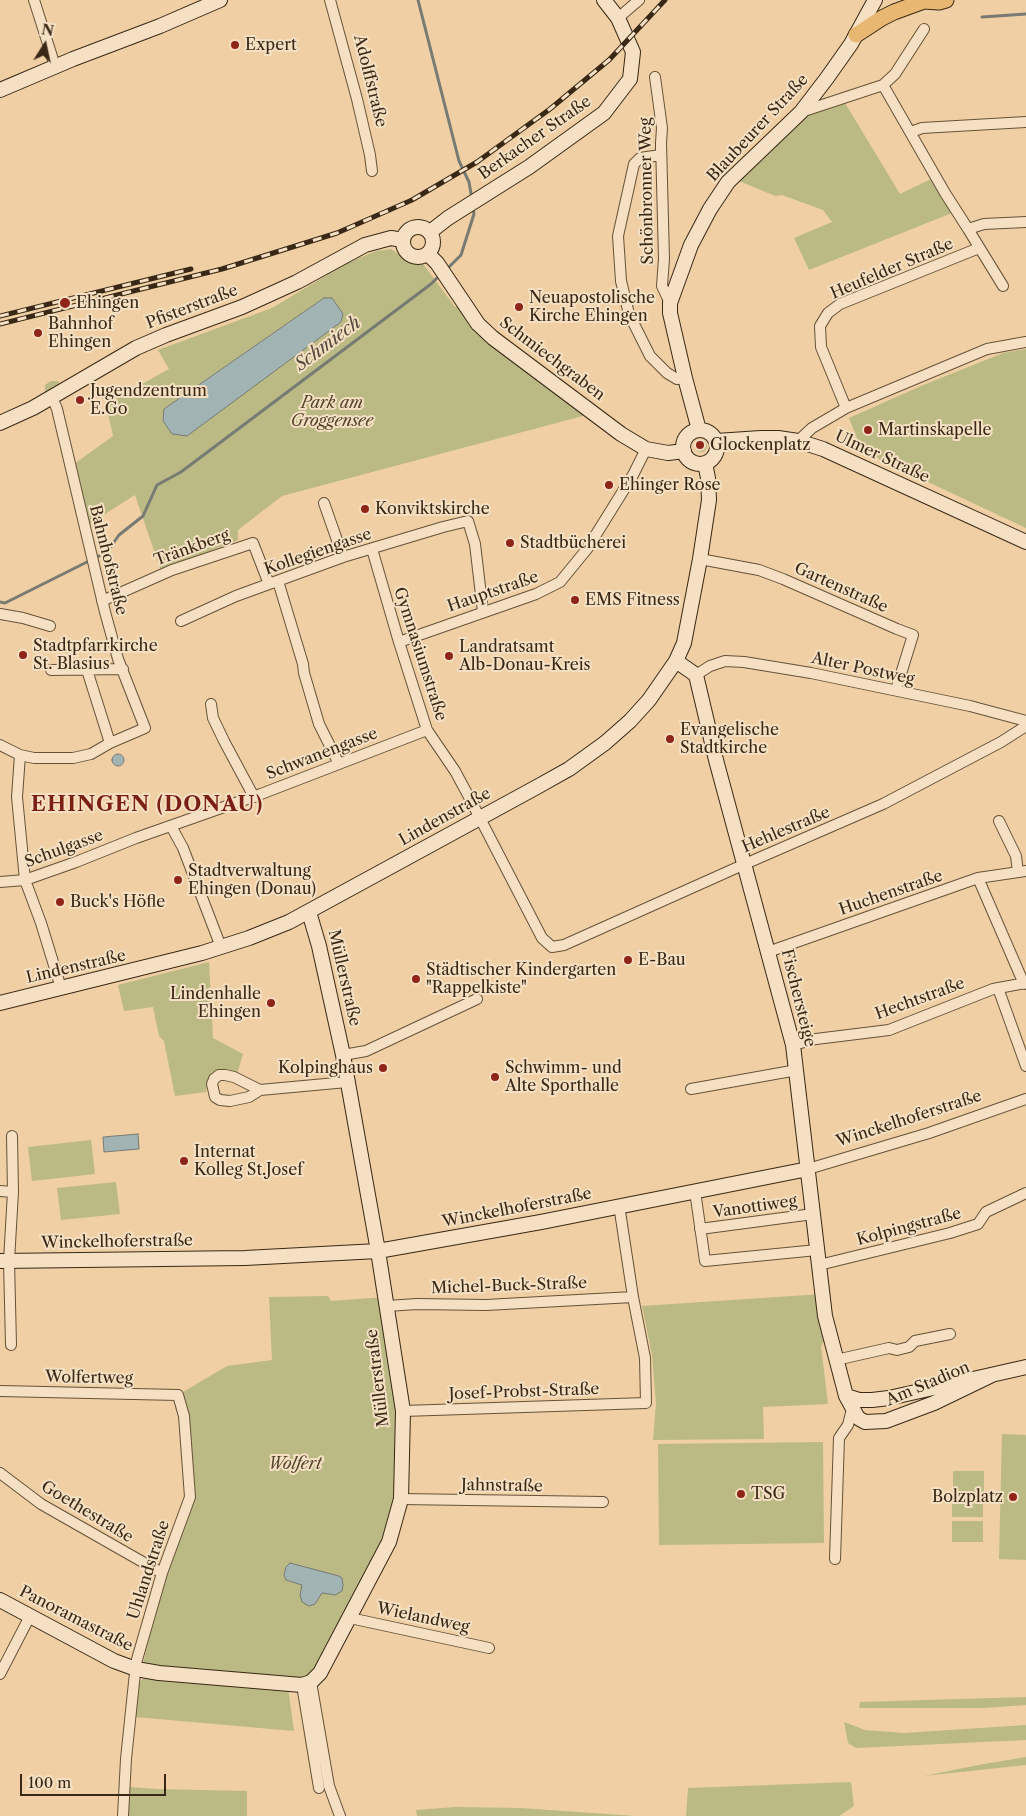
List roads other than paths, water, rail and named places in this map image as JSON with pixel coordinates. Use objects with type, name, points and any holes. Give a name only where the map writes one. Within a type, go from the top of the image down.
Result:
[{"type":"main road","points":[[856,35],[882,18],[923,1],[939,2],[946,0]]},
{"type":"street","points":[[34,0],[55,66]]},
{"type":"street","points":[[0,90],[220,0]]},
{"type":"street","name":"Adolffstraße","points":[[330,0],[357,99],[372,171]]},
{"type":"street","name":"Berkacher Straße","points":[[430,232],[458,211],[529,167],[604,113],[630,79],[633,52],[618,18],[604,0]]},
{"type":"street","points":[[618,18],[639,0]]},
{"type":"street","name":"Blaubeurer Straße","points":[[699,430],[670,312],[670,303],[691,245],[723,189],[739,171],[776,138],[801,112],[827,78],[856,35],[875,0]]},
{"type":"street","points":[[801,112],[883,85],[895,74],[924,29]]},
{"type":"street","name":"Schönbronner Weg","points":[[655,77],[662,128],[664,259],[662,286],[670,303]]},
{"type":"street","points":[[883,85],[944,194],[1003,286]]},
{"type":"street","points":[[911,132],[922,128],[1026,122]]},
{"type":"street","points":[[661,143],[661,155],[640,158],[634,164],[618,236],[620,274],[629,314],[650,356],[667,373],[677,379],[685,378]]},
{"type":"street","points":[[968,230],[984,224],[1026,222]]},
{"type":"street","points":[[422,227],[430,232],[434,242],[432,249],[433,258],[411,256],[404,248],[403,240],[407,231],[412,228],[422,227]]},
{"type":"street","name":"Pfisterstraße","points":[[0,423],[33,408],[136,348],[166,334],[250,303],[297,282],[365,245],[392,238],[403,240]]},
{"type":"street","name":"Heufelder Straße","points":[[846,408],[821,347],[820,326],[828,313],[840,304],[979,248]]},
{"type":"street","name":"Schmiechgraben","points":[[433,258],[478,324],[494,338],[621,434],[646,449],[668,453],[684,451]]},
{"type":"street","points":[[798,441],[812,428],[846,408],[987,349],[1026,342]]},
{"type":"street","name":"Bahnhofstraße","points":[[52,396],[57,409],[102,601],[123,669],[145,728],[110,743]]},
{"type":"street","points":[[699,430],[709,433],[716,441],[717,448],[715,454],[711,460],[705,463],[698,464],[692,462],[684,451],[683,445],[688,435],[699,430]]},
{"type":"street","name":"Ulmer Straße","points":[[716,441],[761,438],[798,441],[823,449],[1026,542]]},
{"type":"street","name":"Hauptstraße","points":[[399,642],[536,594],[560,582],[587,549],[633,475],[646,449]]},
{"type":"street","name":"Lindenstraße","points":[[0,1003],[168,962],[221,947],[289,922],[569,769],[605,743],[640,711],[676,661],[684,643],[709,500],[705,463]]},
{"type":"street","points":[[324,504],[343,558]]},
{"type":"street","name":"Kollegiengasse","points":[[181,622],[236,596],[343,558],[468,521],[475,544],[483,612]]},
{"type":"street","name":"Tränkberg","points":[[102,601],[172,570],[252,543],[273,583]]},
{"type":"street","name":"Gymnasiumstraße","points":[[372,549],[427,730],[455,771],[542,938],[552,947]]},
{"type":"street","name":"Gartenstraße","points":[[700,560],[759,570],[897,630],[912,634],[896,690]]},
{"type":"street","points":[[273,583],[303,664],[319,724],[339,764]]},
{"type":"street","points":[[0,614],[50,626]]},
{"type":"street","points":[[676,661],[696,675]]},
{"type":"street","name":"Alter Postweg","points":[[696,675],[710,666],[725,661],[744,662],[896,690],[970,706],[1026,722]]},
{"type":"street","points":[[51,670],[123,669]]},
{"type":"street","points":[[0,745],[20,756],[73,758],[91,754],[110,743],[87,670]]},
{"type":"street","name":"Fischersteige","points":[[696,675],[716,760],[793,1044],[825,1316],[846,1396],[852,1409]]},
{"type":"street","points":[[210,704],[213,718],[254,797]]},
{"type":"street","name":"Hehlestraße","points":[[552,947],[564,945],[883,804],[993,746],[1026,726]]},
{"type":"street","name":"Schwanengasse","points":[[136,838],[254,797],[427,730]]},
{"type":"street","points":[[20,756],[17,798],[25,880],[62,988]]},
{"type":"street","points":[[999,821],[1022,872]]},
{"type":"street","points":[[171,826],[184,848],[221,947]]},
{"type":"street","name":"Schulgasse","points":[[0,882],[25,880],[136,838]]},
{"type":"street","name":"Huchenstraße","points":[[768,952],[978,878],[1022,872]]},
{"type":"street","points":[[978,878],[1025,983]]},
{"type":"street","name":"Müllerstraße","points":[[306,1683],[320,1673],[389,1542],[400,1499],[403,1411],[378,1251],[343,1056],[317,939],[309,912]]},
{"type":"street","name":"Hechtstraße","points":[[793,1044],[816,1039],[889,1030],[988,990],[1025,983]]},
{"type":"street","points":[[998,988],[1026,1066]]},
{"type":"street","points":[[343,1056],[366,1051],[477,999]]},
{"type":"street","points":[[691,1089],[797,1070]]},
{"type":"street","points":[[260,1090],[347,1082]]},
{"type":"street","name":"Winckelhoferstraße","points":[[5,1261],[245,1258],[378,1251],[540,1222],[808,1169],[930,1133],[1026,1099]]},
{"type":"street","points":[[11,1345],[5,1261],[13,1192],[12,1136]]},
{"type":"street","points":[[695,1190],[705,1262],[817,1250]]},
{"type":"street","points":[[0,1191],[13,1192]]},
{"type":"street","name":"Kolpingstraße","points":[[819,1265],[946,1234],[978,1224],[986,1212],[1026,1193]]},
{"type":"street","points":[[619,1205],[633,1297]]},
{"type":"street","name":"Vanottiweg","points":[[700,1229],[813,1214]]},
{"type":"street","name":"Michel-Buck-Straße","points":[[387,1306],[425,1304],[486,1305],[633,1297]]},
{"type":"street","name":"Josef-Probst-Straße","points":[[403,1411],[646,1402],[645,1358],[633,1297]]},
{"type":"street","points":[[836,1360],[889,1348],[897,1350],[915,1342],[950,1334]]},
{"type":"street","name":"Am Stadion","points":[[846,1396],[860,1400],[872,1400],[1026,1367]]},
{"type":"street","name":"Am Stadion","points":[[852,1409],[858,1418],[865,1422],[886,1421],[934,1403],[992,1375]]},
{"type":"street","name":"Wolfertweg","points":[[0,1391],[178,1395]]},
{"type":"street","name":"Uhlandstraße","points":[[123,1816],[126,1759],[136,1663],[162,1573],[190,1496],[184,1416],[178,1395]]},
{"type":"street","points":[[835,1559],[839,1438],[848,1425],[852,1409]]},
{"type":"street","name":"Goethestraße","points":[[0,1473],[41,1504],[162,1573]]},
{"type":"street","name":"Jahnstraße","points":[[400,1499],[603,1502]]},
{"type":"street","name":"Panoramastraße","points":[[0,1600],[114,1661],[136,1669]]},
{"type":"street","points":[[0,1674],[30,1616]]},
{"type":"street","name":"Wielandweg","points":[[350,1618],[489,1648]]},
{"type":"street","points":[[136,1669],[159,1673],[306,1683],[324,1787],[340,1816]]},
{"type":"waterway","name":"Schmiech","points":[[418,0],[459,161],[469,182],[472,199]]},
{"type":"waterway","points":[[982,17],[1026,14]]},
{"type":"waterway","name":"Schmiech","points":[[446,270],[461,255],[474,214],[473,208]]},
{"type":"waterway","name":"Schmiech","points":[[0,602],[5,603],[107,552],[119,535],[143,516],[157,485],[181,472],[431,284],[441,274]]},
{"type":"railway","points":[[0,324],[222,269],[337,233],[412,200],[477,162],[550,109],[609,60],[665,0]]},
{"type":"railway","points":[[0,316],[191,269]]},
{"type":"place","name":"Expert","points":[[235,45]]},
{"type":"place","name":"Ehingen","points":[[65,303]]},
{"type":"place","name":"Neuapostolische Kirche Ehingen","points":[[519,307]]},
{"type":"place","name":"Bahnhof Ehingen","points":[[38,333]]},
{"type":"place","name":"Jugendzentrum E.Go","points":[[80,400]]},
{"type":"place","name":"Martinskapelle","points":[[868,430]]},
{"type":"place","name":"Glockenplatz","points":[[700,445]]},
{"type":"place","name":"Ehinger Rose","points":[[609,485]]},
{"type":"place","name":"Konviktskirche","points":[[365,509]]},
{"type":"place","name":"Stadtbücherei","points":[[510,543]]},
{"type":"place","name":"EMS Fitness","points":[[575,600]]},
{"type":"place","name":"Stadtpfarrkirche St. Blasius","points":[[23,655]]},
{"type":"place","name":"Landratsamt Alb-Donau-Kreis","points":[[449,656]]},
{"type":"place","name":"Evangelische Stadtkirche","points":[[670,739]]},
{"type":"place","name":"Stadtverwaltung Ehingen (Donau)","points":[[178,880]]},
{"type":"place","name":"Buck's Höfle","points":[[60,902]]},
{"type":"place","name":"E-Bau","points":[[628,960]]},
{"type":"place","name":"Städtischer Kindergarten \"Rappelkiste\"","points":[[416,979]]},
{"type":"place","name":"Lindenhalle Ehingen","points":[[271,1003]]},
{"type":"place","name":"Kolpinghaus","points":[[383,1068]]},
{"type":"place","name":"Schwimm- und Alte Sporthalle","points":[[495,1077]]},
{"type":"place","name":"Internat Kolleg St.Josef","points":[[184,1161]]},
{"type":"place","name":"TSG","points":[[741,1494]]},
{"type":"place","name":"Bolzplatz","points":[[1013,1497]]},
{"type":"district","name":"EHINGEN (DONAU)","points":[[147,805]]},
{"type":"park label","name":"Park am Groggensee","points":[[332,412]]},
{"type":"park label","name":"Wolfert","points":[[295,1464]]}]
